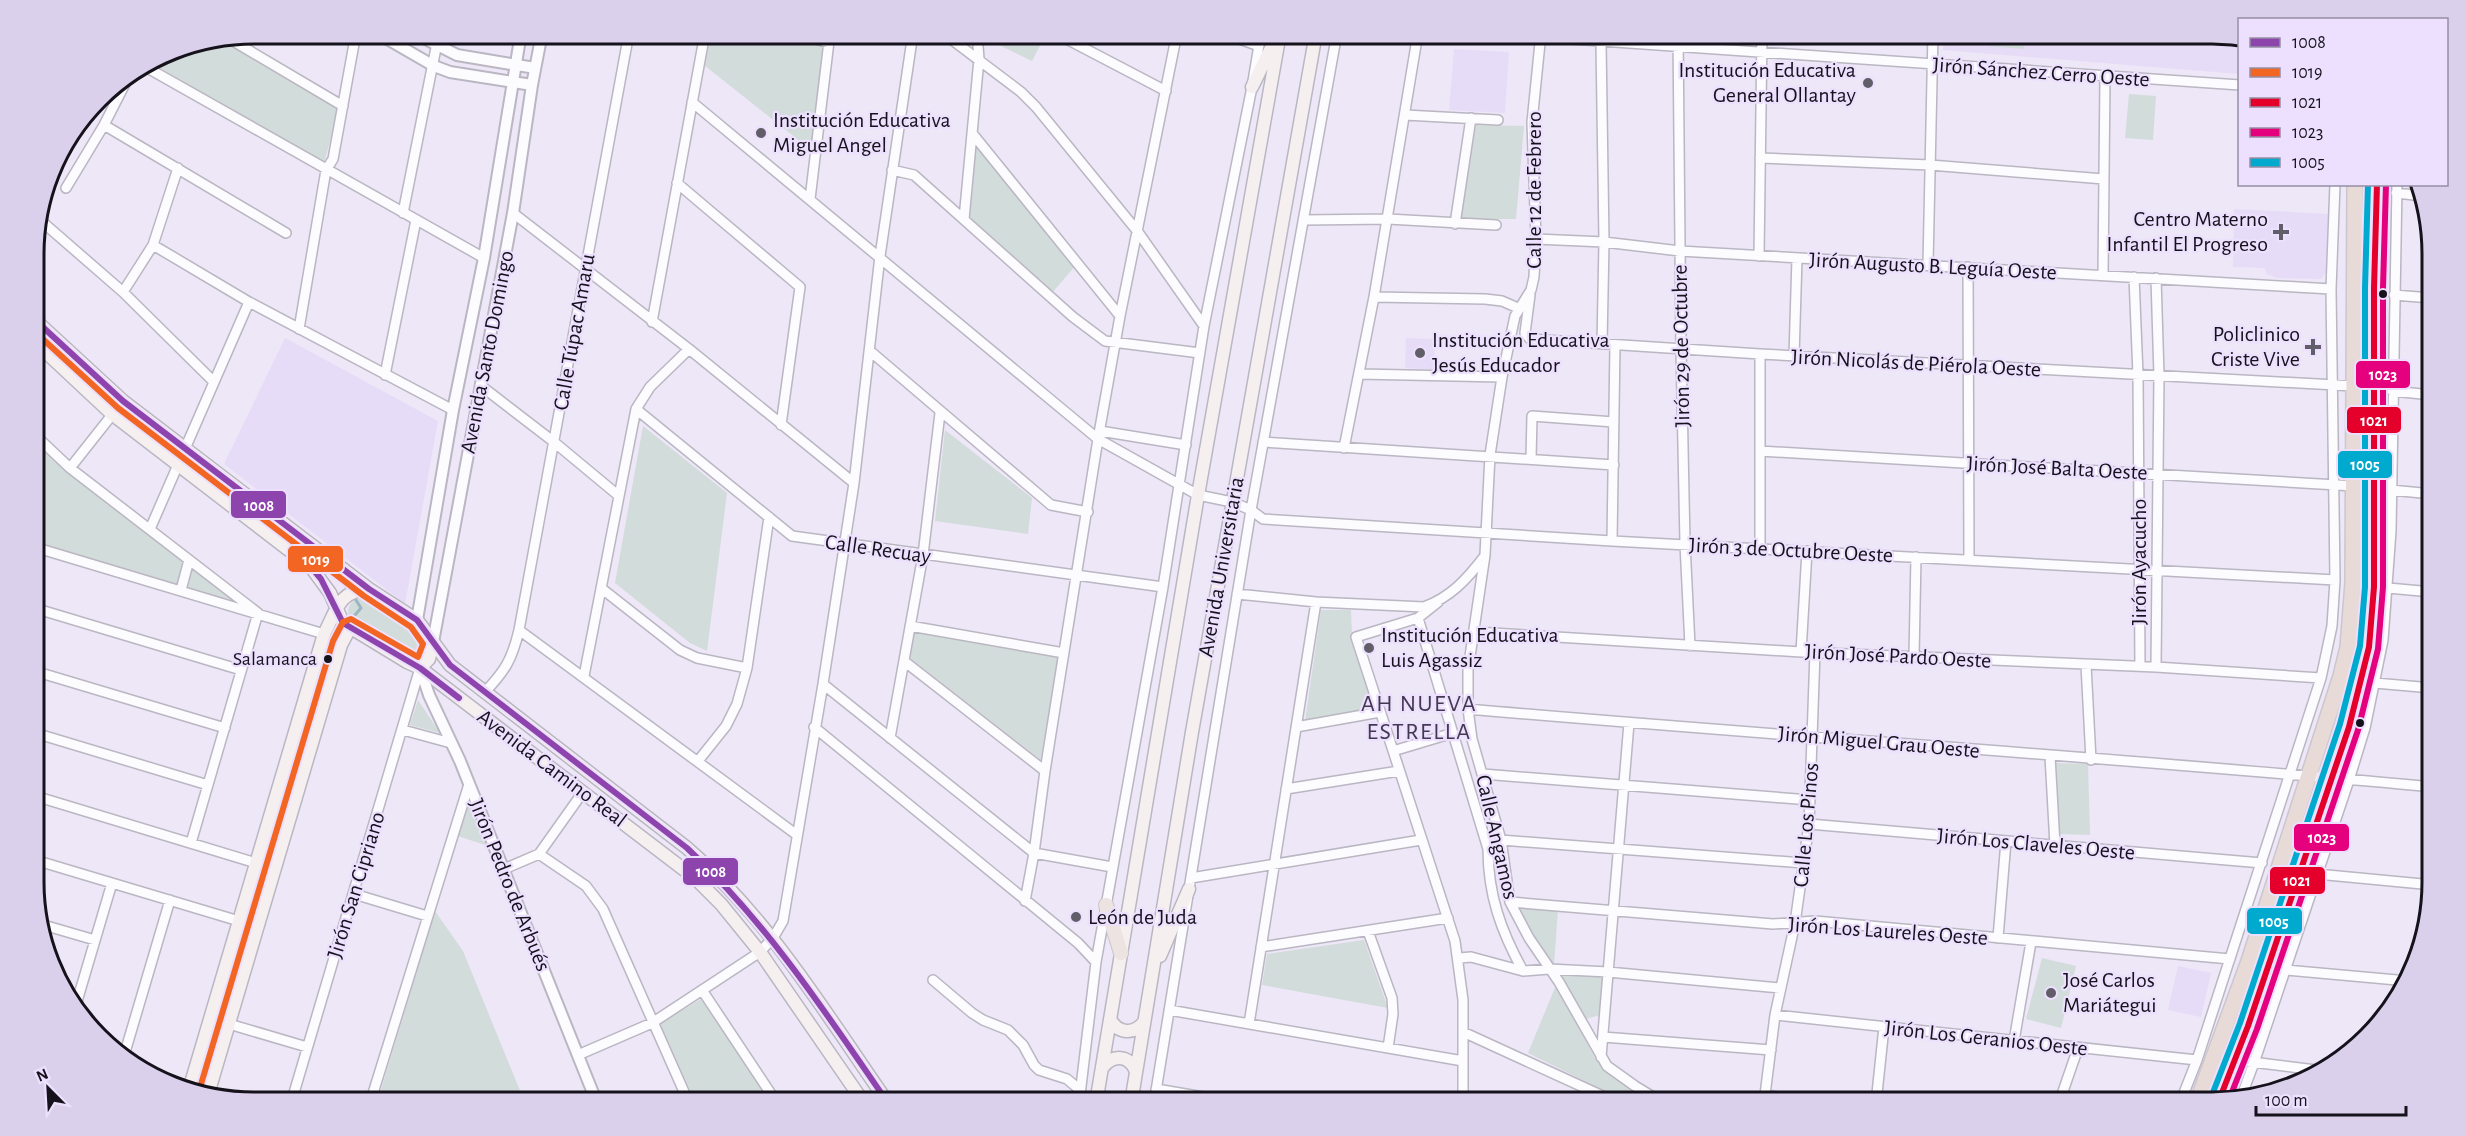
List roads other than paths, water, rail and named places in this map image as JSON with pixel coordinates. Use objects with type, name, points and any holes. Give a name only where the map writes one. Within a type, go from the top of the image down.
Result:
[{"type":"highway","points":[[2201,1092],[2249,961],[2341,676],[2348,647],[2352,606],[2354,486],[2355,186]]},
{"type":"highway","points":[[2222,1092],[2236,1060],[2332,778],[2363,678],[2369,647],[2374,587],[2374,288],[2377,186]]},
{"type":"main road","points":[[1252,87],[1274,44]]},
{"type":"main road","name":"Avenida Universitaria","points":[[1098,1092],[1198,495],[1277,44]]},
{"type":"main road","name":"Avenida Universitaria","points":[[1133,1092],[1232,502],[1314,44]]},
{"type":"main road","name":"Avenida Camino Real","points":[[44,328],[123,401],[369,590],[417,620],[450,664],[484,693],[687,848],[732,890],[773,938],[879,1090]]},
{"type":"main road","name":"Avenida Camino Real","points":[[44,350],[112,414],[311,567],[330,593],[343,623],[420,668],[695,878],[722,903],[760,952],[856,1092]]},
{"type":"main road","points":[[191,1083],[324,634],[343,598],[350,592],[369,590]]},
{"type":"main road","points":[[210,1088],[341,645],[350,628]]},
{"type":"main road","name":"Avenida Santo Domingo","points":[[420,668],[429,659],[433,642]]},
{"type":"main road","points":[[1152,973],[1190,884]]},
{"type":"main road","points":[[1106,905],[1121,953]]},
{"type":"main road","points":[[1110,1019],[1113,1025],[1123,1031],[1135,1030],[1144,1022]]},
{"type":"main road","points":[[1103,1067],[1106,1062],[1118,1057],[1129,1061],[1136,1071]]},
{"type":"street","points":[[239,44],[343,106]]},
{"type":"street","points":[[299,329],[326,170],[333,159],[354,44]]},
{"type":"street","points":[[397,44],[434,66],[450,72],[532,85]]},
{"type":"street","points":[[433,44],[457,55],[535,68]]},
{"type":"street","name":"Avenida Santo Domingo","points":[[417,620],[453,410],[484,258],[519,44]]},
{"type":"street","name":"Avenida Santo Domingo","points":[[433,642],[513,213],[540,44]]},
{"type":"street","name":"Calle Túpac Amaru","points":[[484,693],[502,674],[514,654],[627,44]]},
{"type":"street","points":[[652,322],[703,44]]},
{"type":"street","points":[[810,199],[828,44]]},
{"type":"street","points":[[578,1055],[652,1023],[760,952],[773,938],[783,921],[854,483],[880,256],[911,44]]},
{"type":"street","points":[[958,44],[1036,107],[1138,232],[1204,326]]},
{"type":"street","points":[[964,219],[979,59],[978,44]]},
{"type":"street","points":[[1076,44],[1166,90]]},
{"type":"street","points":[[1025,902],[1099,435],[1120,316],[1175,44]]},
{"type":"street","points":[[1080,1090],[1096,962],[1163,587],[1204,326],[1259,46],[1253,44]]},
{"type":"street","name":"Avenida Universitaria","points":[[1156,1092],[1251,510],[1335,44]]},
{"type":"street","points":[[1344,448],[1388,219],[1416,44]]},
{"type":"street","name":"Calle 12 de Febrero","points":[[1485,555],[1488,533],[1490,455],[1502,377],[1512,325],[1518,308],[1531,290],[1534,277],[1536,239],[1532,122],[1540,44]]},
{"type":"street","points":[[1600,44],[1604,242],[1602,344]]},
{"type":"street","name":"Jirón Sánchez Cerro Oeste","points":[[1631,44],[2238,86]]},
{"type":"street","points":[[1759,256],[1761,44]]},
{"type":"street","points":[[1929,265],[1932,44]]},
{"type":"street","points":[[403,213],[434,66],[436,46]]},
{"type":"street","name":"Jirón 29 de Octubre","points":[[1678,47],[1681,349],[1685,544],[1690,645]]},
{"type":"street","points":[[151,70],[484,258]]},
{"type":"street","points":[[2103,275],[2105,76]]},
{"type":"street","points":[[66,188],[121,91]]},
{"type":"street","name":"Jirón 3 de Octubre Oeste","points":[[692,102],[1099,435],[1198,495],[1232,502],[1268,520],[2156,572],[2335,580]]},
{"type":"street","points":[[1405,115],[1498,120]]},
{"type":"street","points":[[1455,224],[1471,118]]},
{"type":"street","points":[[104,125],[286,233]]},
{"type":"street","points":[[972,133],[1120,316]]},
{"type":"street","points":[[1760,158],[1930,165],[2104,179]]},
{"type":"street","points":[[123,292],[153,245],[178,168]]},
{"type":"street","points":[[892,170],[914,175],[1073,317],[1105,341],[1200,353]]},
{"type":"street","points":[[677,183],[800,287],[781,425]]},
{"type":"street","points":[[2184,1092],[2197,1060],[2291,774],[2321,678],[2332,626],[2335,580],[2335,485],[2331,386],[2331,289],[2335,186]]},
{"type":"street","points":[[2244,1089],[2349,780],[2375,683],[2383,640],[2388,588],[2396,189],[2413,193]]},
{"type":"street","points":[[513,213],[689,350],[854,483]]},
{"type":"street","points":[[1304,220],[1388,219],[1496,225]]},
{"type":"street","points":[[385,375],[416,220]]},
{"type":"street","points":[[45,225],[123,292],[214,382]]},
{"type":"street","name":"Jirón Augusto B. Leguía Oeste","points":[[1536,239],[1604,242],[1680,251],[1759,256],[2331,289]]},
{"type":"street","points":[[153,245],[249,302],[453,410]]},
{"type":"street","points":[[1794,356],[1797,258]]},
{"type":"street","points":[[1968,267],[1969,560]]},
{"type":"street","name":"Jirón Ayacucho","points":[[2134,277],[2138,375],[2140,666]]},
{"type":"street","name":"Jirón Ayacucho","points":[[2156,278],[2159,376],[2156,667]]},
{"type":"street","name":"Jirón Nicolás de Piérola Oeste","points":[[1531,290],[1525,333],[1530,339],[1794,356],[2354,386]]},
{"type":"street","points":[[2394,295],[2422,297]]},
{"type":"street","points":[[1374,297],[1485,299],[1502,301],[1518,308]]},
{"type":"street","points":[[150,530],[249,302]]},
{"type":"street","points":[[1612,541],[1616,345]]},
{"type":"street","points":[[584,676],[636,409],[650,387],[689,350]]},
{"type":"street","points":[[870,351],[940,413],[1051,505],[1088,512]]},
{"type":"street","points":[[1760,354],[1760,549]]},
{"type":"street","points":[[1359,374],[1502,377]]},
{"type":"street","points":[[480,385],[619,496]]},
{"type":"street","points":[[2392,391],[2422,394]]},
{"type":"street","points":[[70,468],[123,401]]},
{"type":"street","name":"Calle Recuay","points":[[636,409],[792,536],[844,545],[1163,587]]},
{"type":"street","points":[[890,738],[923,555],[940,413]]},
{"type":"street","points":[[1531,459],[1532,416],[1614,422]]},
{"type":"street","points":[[1099,435],[1186,445]]},
{"type":"street","points":[[1263,442],[1490,455],[1614,465]]},
{"type":"street","points":[[44,443],[70,468],[258,613]]},
{"type":"street","name":"Jirón José Balta Oeste","points":[[1760,451],[2354,486]]},
{"type":"street","points":[[2391,490],[2422,493]]},
{"type":"street","points":[[698,761],[732,715],[737,704],[747,668],[769,517]]},
{"type":"street","points":[[44,550],[324,634]]},
{"type":"street","points":[[1801,652],[1807,551]]},
{"type":"street","points":[[1463,1092],[1463,1000],[1459,958],[1356,637],[1418,618],[1458,588],[1485,555]]},
{"type":"street","name":"Calle Angamos","points":[[1485,555],[1468,669],[1468,709],[1472,739],[1501,840],[1510,902],[1559,982],[1601,1058],[1613,1071],[1646,1092]]},
{"type":"street","points":[[1914,656],[1916,558]]},
{"type":"street","points":[[181,590],[189,560]]},
{"type":"street","points":[[601,588],[680,650],[697,658],[747,668]]},
{"type":"street","points":[[2388,588],[2422,591]]},
{"type":"street","points":[[1237,594],[1316,602],[1412,607],[1424,607],[1438,602]]},
{"type":"street","points":[[1249,1024],[1316,602]]},
{"type":"street","points":[[44,611],[241,670]]},
{"type":"street","points":[[191,843],[258,613]]},
{"type":"street","name":"Calle Angamos","points":[[1418,618],[1488,849],[1488,871],[1500,927],[1523,971]]},
{"type":"street","points":[[910,626],[1064,653]]},
{"type":"street","points":[[519,630],[797,835]]},
{"type":"street","name":"Jirón José Pardo Oeste","points":[[1475,632],[1801,652],[2140,666],[2321,678]]},
{"type":"street","name":"Calle Los Pinos","points":[[1766,1092],[1775,1015],[1795,923],[1809,824],[1814,737],[1815,652]]},
{"type":"street","points":[[904,661],[1045,771]]},
{"type":"street","points":[[2086,665],[2091,760]]},
{"type":"street","name":"Jirón San Cipriano","points":[[294,1092],[420,668]]},
{"type":"street","name":"Jirón Pedro de Arbués","points":[[420,668],[429,695],[504,869],[593,1092]]},
{"type":"street","points":[[44,674],[225,728]]},
{"type":"street","points":[[2375,683],[2422,687]]},
{"type":"street","points":[[823,684],[1034,853],[1112,867]]},
{"type":"street","name":"Jirón Miguel Grau Oeste","points":[[1468,709],[2422,786]]},
{"type":"street","points":[[1296,727],[1380,712]]},
{"type":"street","points":[[1601,1058],[1629,723]]},
{"type":"street","points":[[814,727],[1025,902],[1078,943],[1096,962]]},
{"type":"street","points":[[403,730],[451,743]]},
{"type":"street","points":[[1393,751],[1453,733]]},
{"type":"street","points":[[44,736],[208,785]]},
{"type":"street","points":[[2050,756],[2055,845]]},
{"type":"street","points":[[1286,789],[1399,771]]},
{"type":"street","points":[[1483,774],[1810,800]]},
{"type":"street","points":[[373,1092],[469,784]]},
{"type":"street","points":[[504,869],[539,854],[583,792]]},
{"type":"street","points":[[44,799],[256,862]]},
{"type":"street","name":"Jirón Los Claveles Oeste","points":[[1809,824],[2262,863]]},
{"type":"street","points":[[1190,884],[1275,864],[1421,840]]},
{"type":"street","points":[[1501,840],[1804,863]]},
{"type":"street","points":[[1998,938],[2006,841]]},
{"type":"street","points":[[539,854],[586,886],[596,897],[684,1092]]},
{"type":"street","points":[[44,863],[239,921]]},
{"type":"street","points":[[2316,874],[2422,884]]},
{"type":"street","points":[[76,994],[112,883]]},
{"type":"street","points":[[354,894],[427,916]]},
{"type":"street","points":[[126,1049],[170,900]]},
{"type":"street","name":"Jirón Los Laureles Oeste","points":[[1510,902],[1773,924],[1815,921],[2230,959]]},
{"type":"street","points":[[1261,947],[1448,918]]},
{"type":"street","points":[[49,927],[95,940]]},
{"type":"street","points":[[1368,931],[1392,998],[1394,1014],[1388,1048]]},
{"type":"street","points":[[2014,1041],[2031,942]]},
{"type":"street","points":[[1459,958],[1472,957],[1523,971],[1549,969],[1608,972],[1780,987]]},
{"type":"street","points":[[2285,970],[2398,980]]},
{"type":"street","points":[[933,980],[978,1017],[1008,1030],[1023,1045],[1034,1065],[1040,1070],[1067,1079],[1080,1090]]},
{"type":"street","points":[[702,990],[770,1092]]},
{"type":"street","points":[[1169,1010],[1463,1062]]},
{"type":"street","name":"Jirón Los Geranios Oeste","points":[[1775,1015],[2197,1060]]},
{"type":"street","points":[[229,1024],[308,1047]]},
{"type":"street","points":[[1877,1092],[1884,1027]]},
{"type":"street","points":[[1463,1032],[1594,1092]]},
{"type":"street","points":[[1603,1037],[1771,1050]]},
{"type":"street","points":[[2063,1092],[2078,1048]]},
{"type":"street","points":[[2236,1060],[2308,1069]]},
{"type":"street","points":[[1156,1089],[1174,1092]]},
{"type":"waterway","points":[[151,430],[208,475],[216,478]]},
{"type":"waterway","points":[[330,566],[350,592]]},
{"type":"waterway","points":[[349,622],[361,608],[354,597]]},
{"type":"waterway","points":[[338,639],[345,627]]},
{"type":"place","name":"Institución Educativa General Ollantay","points":[[1868,83]]},
{"type":"place","name":"Institución Educativa Miguel Angel","points":[[761,133]]},
{"type":"place","name":"Centro Materno Infantil El Progreso","points":[[2281,232]]},
{"type":"place","name":"Policlinico Criste Vive","points":[[2313,347]]},
{"type":"place","name":"Institución Educativa Jesús Educador","points":[[1420,353]]},
{"type":"place","name":"Institución Educativa Luis Agassiz","points":[[1369,648]]},
{"type":"place","name":"Salamanca","points":[[328,659]]},
{"type":"place","name":"León de Juda","points":[[1076,917]]},
{"type":"place","name":"José Carlos Mariátegui","points":[[2051,993]]},
{"type":"district","name":"AH NUEVA ESTRELLA","points":[[1419,718]]}]
